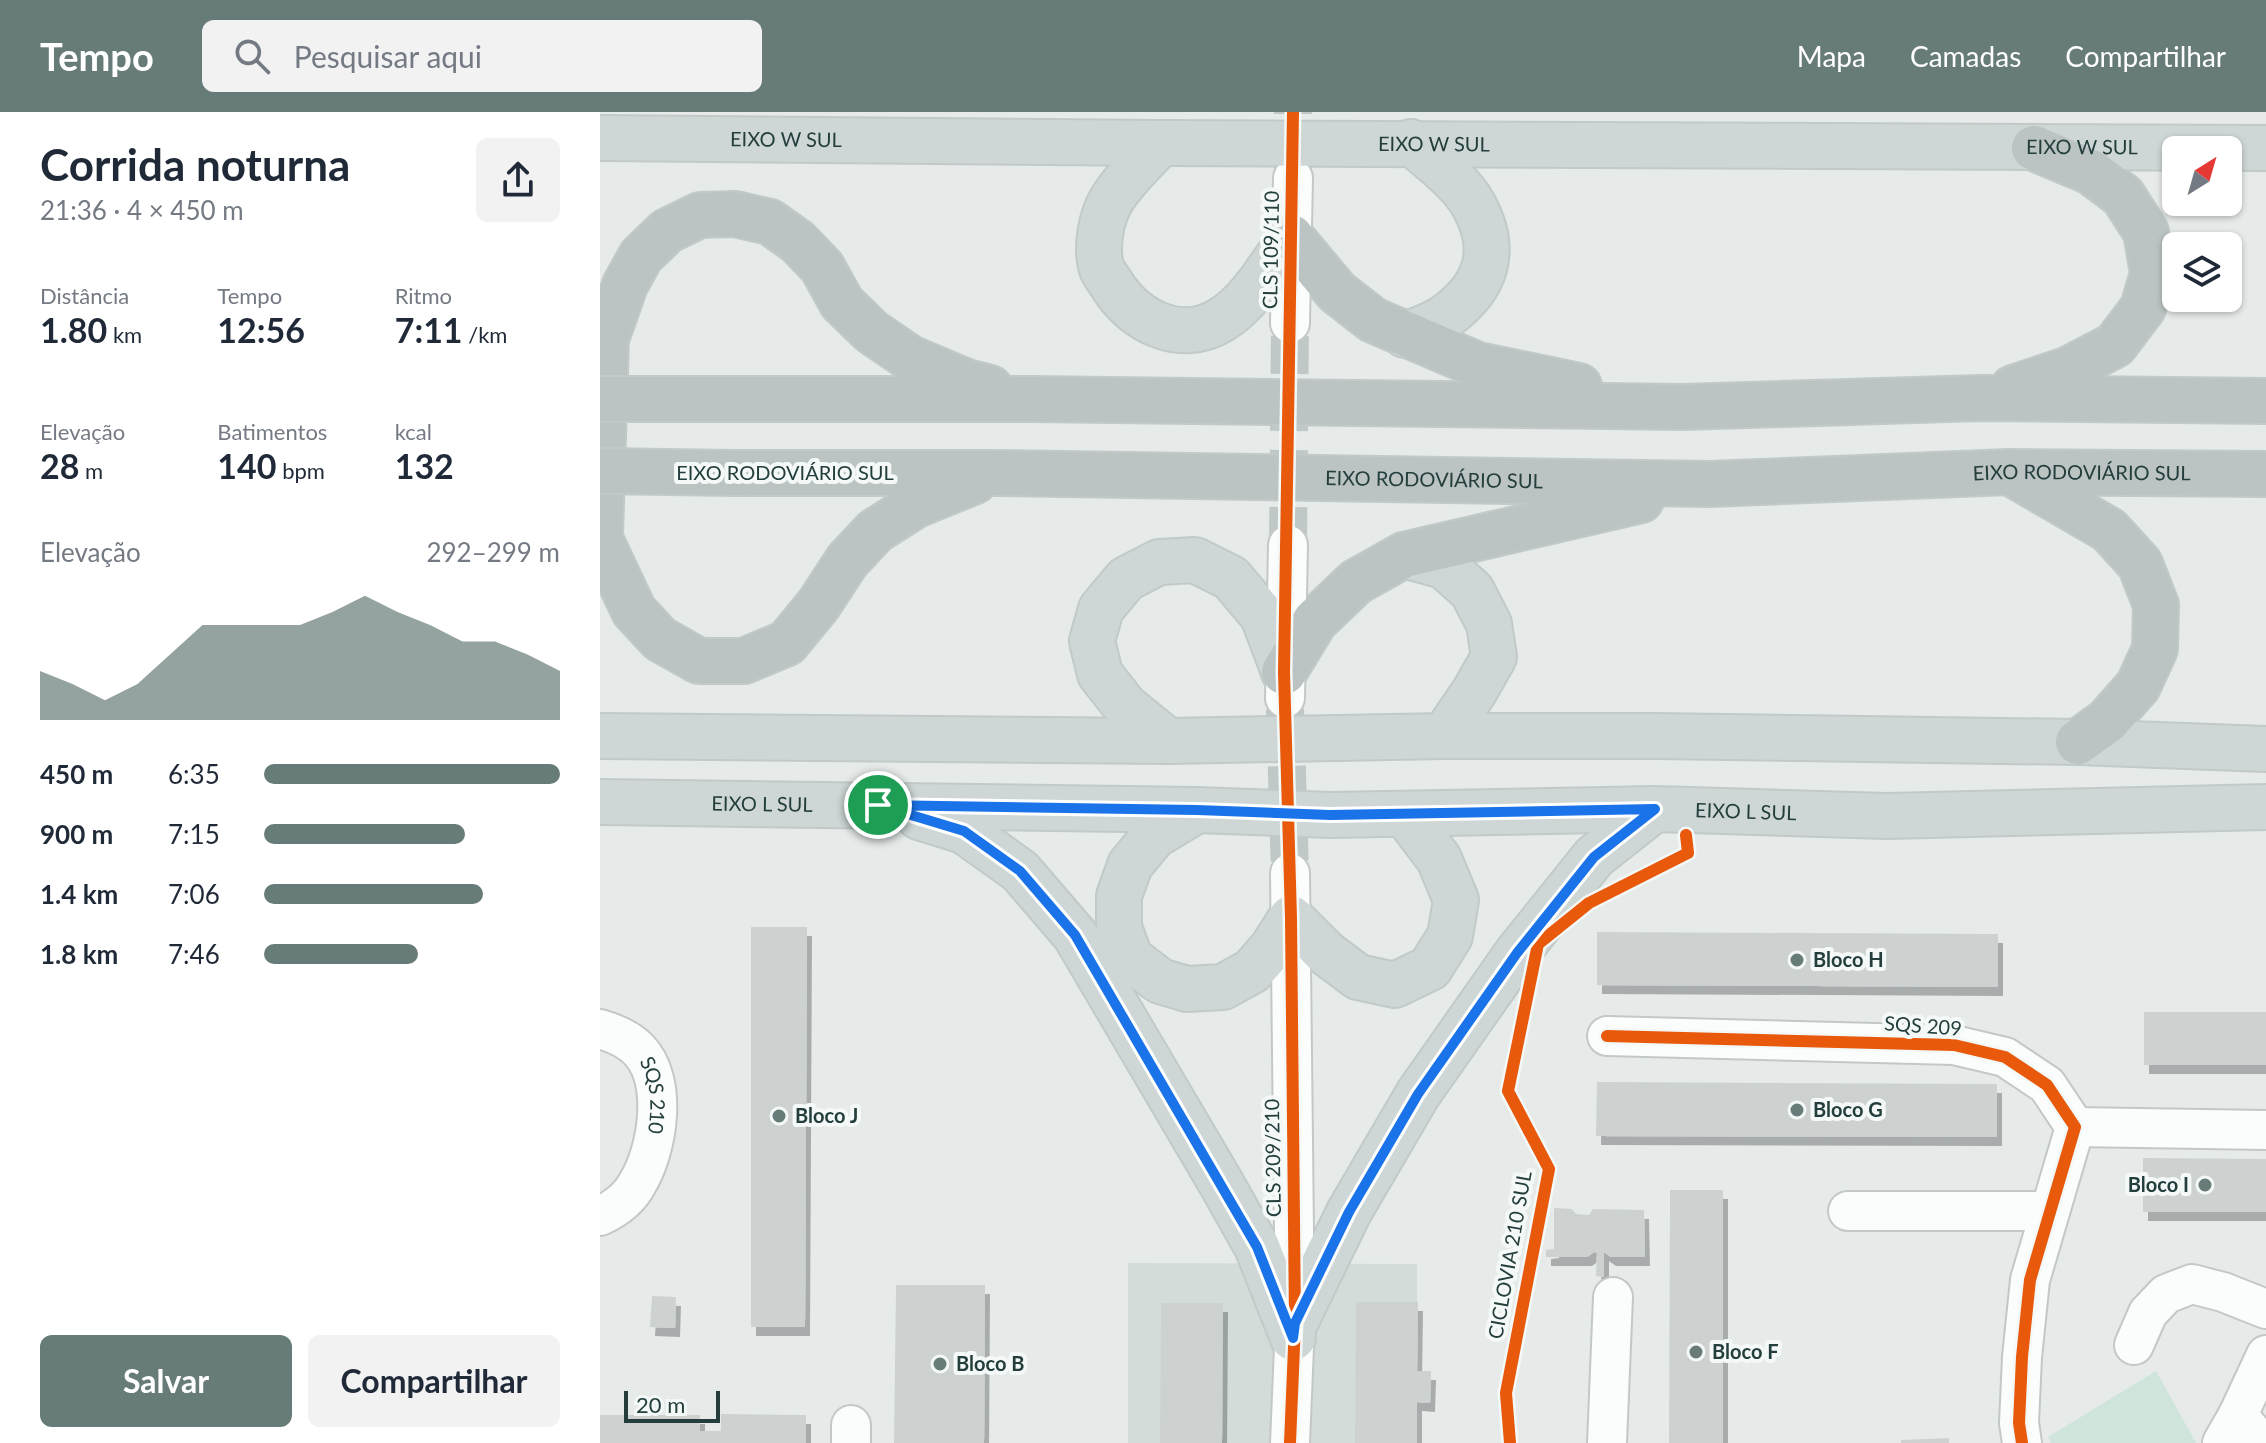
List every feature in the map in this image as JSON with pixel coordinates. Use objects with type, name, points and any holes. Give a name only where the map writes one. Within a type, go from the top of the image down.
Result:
[{"type":"highway","points":[[1981,398],[2067,370],[2115,345],[2143,308],[2153,273],[2146,232],[2123,196],[2091,172],[2034,148]]},
{"type":"highway","points":[[994,473],[916,505],[875,531],[847,561],[819,604],[787,643],[744,661],[699,661],[660,639],[634,611],[600,537],[603,331],[641,256],[667,231],[700,215],[735,214],[770,222],[798,242],[822,267],[842,303],[872,332],[910,358],[967,382],[1031,399]]},
{"type":"highway","points":[[1291,237],[1337,292],[1373,320],[1405,335],[1478,365],[1683,407]]},
{"type":"highway","points":[[600,399],[1031,399],[1683,407],[1981,398],[2266,401]]},
{"type":"highway","name":"EIXO RODOVIÁRIO SUL","points":[[600,471],[994,473],[1710,484],[2009,472],[2266,474]]},
{"type":"highway","points":[[2009,472],[2109,530],[2140,564],[2156,605],[2155,649],[2138,686],[2107,721],[2078,742]]},
{"type":"highway","points":[[1284,685],[1315,621],[1356,582],[1404,555],[1710,484]]},
{"type":"main road","name":"EIXO W SUL","points":[[600,138],[2266,148]]},
{"type":"main road","points":[[1405,335],[1442,319],[1468,297],[1485,267],[1487,237],[1472,203],[1447,174],[1411,142]]},
{"type":"main road","points":[[1161,143],[1132,173],[1107,207],[1100,238],[1102,268],[1109,280],[1123,302],[1153,324],[1188,332],[1220,321],[1248,297],[1291,237]]},
{"type":"main road","points":[[1404,555],[1444,566],[1472,591],[1489,624],[1494,657],[1444,736]]},
{"type":"main road","points":[[1168,741],[1125,706],[1100,674],[1092,641],[1101,609],[1126,579],[1159,562],[1195,560],[1231,578],[1263,616],[1284,685]]},
{"type":"main road","points":[[600,736],[1168,741],[1444,736],[2078,742],[2266,749]]},
{"type":"main road","name":"EIXO L SUL","points":[[600,802],[1197,810],[1330,815],[1655,809],[1887,816],[2266,807]]},
{"type":"main road","points":[[878,805],[964,831],[1020,871],[1075,935],[1257,1247],[1294,1331]]},
{"type":"main road","points":[[1294,1331],[1349,1212],[1418,1094],[1517,953],[1594,857],[1655,809]]},
{"type":"main road","points":[[1197,810],[1154,836],[1130,865],[1119,896],[1119,927],[1130,958],[1160,981],[1187,989],[1223,987],[1252,971],[1272,948],[1291,918],[1326,953],[1358,977],[1395,985],[1430,968],[1450,936],[1456,900],[1439,859],[1405,814]]},
{"type":"street","name":"CLS 109/110","points":[[1290,323],[1293,178]]},
{"type":"street","points":[[1284,685],[1288,545]]},
{"type":"street","name":"CLS 209/210","points":[[1290,873],[1294,1331],[1290,1443]]},
{"type":"street","name":"SQS 210","points":[[600,1029],[619,1035],[639,1050],[653,1074],[658,1103],[649,1159],[636,1186],[616,1208],[600,1216]]},
{"type":"street","name":"SQS 209","points":[[1607,1036],[1954,1045],[2005,1057],[2047,1085],[2075,1127]]},
{"type":"street","points":[[2022,1443],[2019,1423],[2022,1357],[2030,1280],[2075,1127],[2266,1130]]},
{"type":"street","points":[[1848,1211],[2050,1211]]},
{"type":"street","points":[[2134,1345],[2148,1313],[2166,1294],[2192,1284],[2266,1309]]},
{"type":"street","points":[[1607,1443],[1613,1297]]},
{"type":"street","points":[[2241,1434],[2266,1355]]},
{"type":"shaded area","points":[[1128,1263],[1417,1264],[1417,1443],[1128,1443]]},
{"type":"green space","points":[[2156,1371],[2196,1443],[2051,1443],[2048,1437]]},
{"type":"building","name":"Bloco J","points":[[751,927],[807,927],[805,1327],[751,1327]]},
{"type":"building","name":"Bloco H","points":[[1597,932],[1998,934],[1998,987],[1597,985]]},
{"type":"building","points":[[2144,1012],[2266,1012],[2266,1065],[2144,1065]]},
{"type":"building","name":"Bloco G","points":[[1597,1082],[1997,1084],[1997,1137],[1596,1136]]},
{"type":"building","name":"Bloco I","points":[[2143,1158],[2266,1159],[2266,1212],[2143,1212]]},
{"type":"building","name":"Bloco F","points":[[1670,1190],[1723,1190],[1723,1443],[1669,1443]]},
{"type":"building","points":[[1554,1208],[1572,1209],[1576,1214],[1589,1215],[1593,1209],[1644,1210],[1645,1257],[1611,1257],[1604,1252],[1604,1277],[1596,1276],[1597,1253],[1587,1257],[1546,1257],[1546,1250],[1554,1249]]},
{"type":"building","name":"Bloco B","points":[[896,1285],[985,1285],[984,1443],[894,1443]]},
{"type":"building","points":[[652,1296],[676,1297],[675,1328],[650,1327]]},
{"type":"building","points":[[1356,1302],[1418,1302],[1417,1371],[1431,1371],[1430,1403],[1417,1402],[1417,1443],[1355,1443]]},
{"type":"building","points":[[1161,1303],[1223,1303],[1222,1443],[1160,1443]]},
{"type":"building","points":[[721,1414],[806,1415],[806,1443],[600,1443],[600,1415],[700,1415],[700,1431],[721,1431]]},
{"type":"building","points":[[1949,1438],[1949,1443],[1901,1443],[1901,1440]]},
{"type":"tunnel","points":[[1293,112],[1293,171]]},
{"type":"tunnel","points":[[1288,545],[1290,323]]},
{"type":"tunnel","points":[[1285,709],[1290,873]]},
{"type":"cycle path","points":[[1290,1443],[1295,1323],[1291,918],[1284,672],[1293,112]]},
{"type":"cycle path","name":"CICLOVIA 210 SUL","points":[[1510,1443],[1506,1393],[1549,1169],[1508,1091],[1538,944],[1589,903],[1688,853],[1686,835]]},
{"type":"cycle path","points":[[1607,1036],[1954,1045],[2005,1057],[2047,1085],[2075,1127],[2030,1280],[2022,1357],[2019,1423],[2022,1443]]},
{"type":"place","name":"Bloco H","points":[[1797,960]]},
{"type":"place","name":"Bloco G","points":[[1797,1110]]},
{"type":"place","name":"Bloco J","points":[[779,1116]]},
{"type":"place","name":"Bloco I","points":[[2205,1185]]},
{"type":"place","name":"Bloco F","points":[[1696,1352]]},
{"type":"place","name":"Bloco B","points":[[940,1364]]},
{"type":"route","points":[[878,805],[1330,815],[1655,809],[1594,857],[1517,953],[1418,1094],[1349,1212],[1295,1323],[1293,1338],[1257,1247],[1075,935],[1020,871],[964,831],[878,805]]}]
